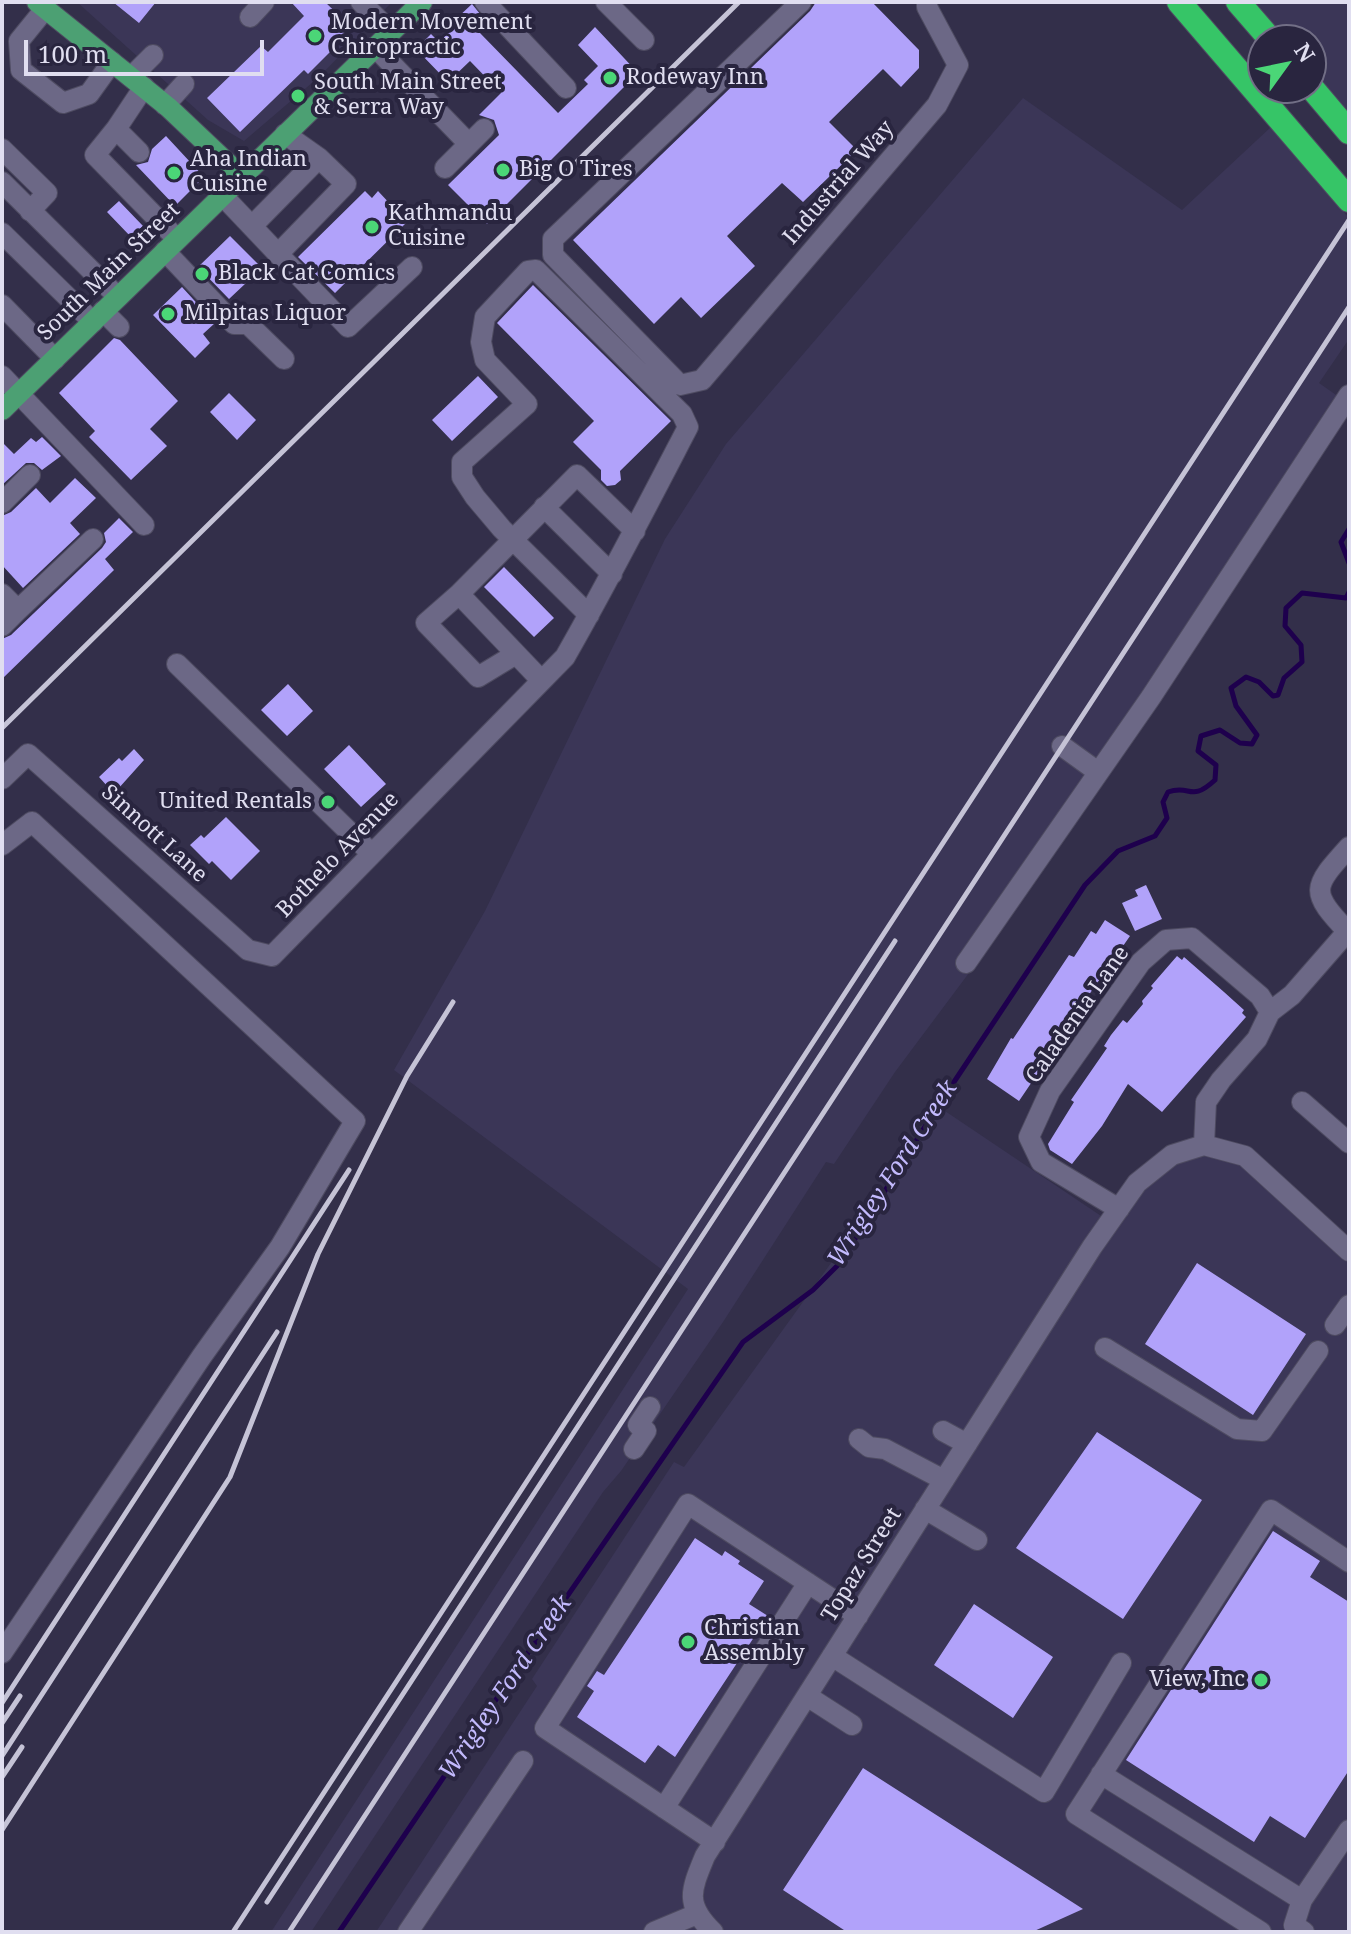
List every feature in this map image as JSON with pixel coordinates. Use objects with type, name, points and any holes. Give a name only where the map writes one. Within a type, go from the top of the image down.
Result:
[{"type":"highway","points":[[1179,2],[1349,200]]},
{"type":"highway","points":[[1238,2],[1257,24]]},
{"type":"highway","points":[[1325,104],[1349,132]]},
{"type":"main road","name":"South Main Street","points":[[3,409],[391,32],[415,5]]},
{"type":"main road","points":[[48,6],[165,105],[241,176]]},
{"type":"street","points":[[361,2],[391,32]]},
{"type":"street","points":[[485,2],[566,88]]},
{"type":"street","points":[[606,2],[644,40]]},
{"type":"street","name":"Industrial Way","points":[[801,2],[553,239],[553,255],[680,385],[702,380],[937,105],[958,65],[925,4]]},
{"type":"street","points":[[48,6],[19,41],[21,70],[63,103],[89,94],[112,62]]},
{"type":"street","points":[[375,47],[476,136],[445,168]]},
{"type":"street","points":[[153,55],[116,129],[95,155],[234,324],[248,324],[284,359]]},
{"type":"street","points":[[165,105],[184,84]]},
{"type":"street","points":[[116,129],[139,152]]},
{"type":"street","points":[[278,254],[346,184],[319,158],[285,134]]},
{"type":"street","points":[[2,149],[47,193],[30,211]]},
{"type":"street","points":[[252,226],[319,158]]},
{"type":"street","points":[[2,182],[30,211],[119,327]]},
{"type":"street","points":[[222,195],[348,327],[412,267]]},
{"type":"street","points":[[2,233],[105,310]]},
{"type":"street","name":"Bothelo Avenue","points":[[248,950],[272,956],[565,657],[688,427],[682,414],[536,270],[528,271],[485,317],[481,342],[485,360],[527,404],[462,462],[462,477],[475,497],[512,539]]},
{"type":"street","points":[[2,305],[55,359]]},
{"type":"street","points":[[2,376],[22,391],[150,521]]},
{"type":"street","points":[[966,963],[1151,697],[1349,395]]},
{"type":"street","points":[[2,503],[30,475]]},
{"type":"street","points":[[516,654],[478,677],[426,623],[577,475],[635,531]]},
{"type":"street","points":[[544,507],[612,574]]},
{"type":"street","points":[[2,626],[93,539]]},
{"type":"street","points":[[512,539],[589,615]]},
{"type":"street","points":[[2,594],[18,610]]},
{"type":"street","points":[[459,594],[541,680]]},
{"type":"street","points":[[177,664],[372,854]]},
{"type":"street","points":[[1062,746],[1098,772]]},
{"type":"street","name":"Sinnott Lane","points":[[2,779],[28,754],[248,950]]},
{"type":"street","points":[[2,845],[32,822],[355,1121],[280,1247],[2,1653]]},
{"type":"street","points":[[1348,1247],[1245,1156],[1204,1145],[1206,1102],[1257,1039],[1270,1012],[1292,995],[1348,932],[1324,905],[1320,891],[1321,878],[1349,847]]},
{"type":"street","name":"Caladenia Lane","points":[[1119,1209],[1041,1162],[1029,1137],[1050,1091],[1141,962],[1166,940],[1192,938],[1260,996],[1270,1012]]},
{"type":"street","points":[[1302,1102],[1349,1143]]},
{"type":"street","name":"Topaz Street","points":[[697,1914],[691,1900],[705,1856],[967,1444],[1090,1238],[1119,1209],[1137,1183],[1172,1155],[1204,1145]]},
{"type":"street","points":[[1335,1325],[1349,1305]]},
{"type":"street","points":[[1105,1348],[1237,1429],[1262,1431],[1318,1351]]},
{"type":"street","points":[[634,1449],[646,1431],[638,1425],[650,1407]]},
{"type":"street","points":[[943,1431],[967,1444]]},
{"type":"street","points":[[859,1439],[869,1447],[885,1449],[944,1480]]},
{"type":"street","points":[[715,1842],[655,1810],[545,1728],[688,1504],[858,1616]]},
{"type":"street","points":[[925,1509],[977,1540]]},
{"type":"street","points":[[1261,1932],[1076,1814],[1271,1510],[1349,1562]]},
{"type":"street","points":[[655,1810],[808,1583]]},
{"type":"street","points":[[832,1656],[1044,1792],[1121,1663]]},
{"type":"street","points":[[807,1696],[852,1725]]},
{"type":"street","points":[[408,1932],[523,1761]]},
{"type":"street","points":[[1101,1774],[1302,1900]]},
{"type":"street","points":[[1271,1932],[1299,1929],[1302,1900],[1349,1830]]},
{"type":"street","points":[[654,1932],[697,1914],[712,1932]]},
{"type":"shaded area","points":[[77,2],[392,2],[320,76],[244,141],[208,120]]},
{"type":"shaded area","points":[[1238,2],[1349,2],[1349,132],[1325,104],[1327,24],[1257,24]]},
{"type":"shaded area","points":[[1023,98],[1182,210],[1271,127],[1349,218],[1349,339],[1319,383],[1349,404],[1104,782],[1016,910],[895,1072],[834,1164],[826,1162],[723,1322],[621,1471],[603,1492],[311,1932],[271,1932],[688,1289],[394,1070],[485,911],[665,539],[726,444]]},
{"type":"shaded area","points":[[942,1109],[1113,1224],[1166,1152],[1243,1159],[1349,1250],[1349,1932],[376,1932],[537,1686],[532,1679],[674,1462],[684,1467]]},
{"type":"building","points":[[113,2],[156,2],[139,23]]},
{"type":"building","points":[[291,2],[325,2],[353,29],[308,74],[304,70],[240,132],[207,98],[261,46],[268,52],[304,16]]},
{"type":"building","points":[[816,2],[872,2],[919,50],[919,68],[901,87],[883,69],[829,122],[857,150],[803,202],[782,183],[727,236],[755,266],[701,318],[681,297],[654,324],[573,240]]},
{"type":"building","points":[[472,4],[489,25],[480,33],[558,113],[588,84],[584,80],[598,66],[578,45],[595,27],[638,73],[487,224],[448,185],[499,135],[494,120],[479,115],[501,93],[470,61],[448,82],[416,49],[431,34],[439,42]]},
{"type":"building","points":[[166,136],[204,177],[175,206],[136,165],[148,162],[152,149]]},
{"type":"building","points":[[365,191],[372,198],[378,191],[407,222],[335,293],[298,257]]},
{"type":"building","points":[[119,201],[143,226],[131,237],[107,212]]},
{"type":"building","points":[[230,236],[262,268],[229,299],[198,267]]},
{"type":"building","points":[[533,285],[671,421],[620,471],[621,480],[615,485],[607,486],[601,480],[601,470],[573,442],[594,421],[497,323]]},
{"type":"building","points":[[182,287],[215,323],[203,334],[210,343],[195,358],[153,315]]},
{"type":"building","points":[[114,338],[120,340],[178,401],[150,429],[167,446],[131,480],[89,437],[95,431],[59,393]]},
{"type":"building","points":[[478,376],[498,397],[452,441],[432,420]]},
{"type":"building","points":[[229,393],[256,420],[237,440],[210,412]]},
{"type":"building","points":[[42,437],[61,456],[42,470],[34,463],[26,463],[2,485],[2,442],[14,454],[31,438],[36,442]]},
{"type":"building","points":[[75,478],[96,498],[70,523],[80,534],[23,588],[2,565],[2,516],[11,512],[36,488],[50,503]]},
{"type":"building","points":[[119,518],[133,532],[105,559],[114,570],[2,679],[2,639],[11,635],[102,548],[106,542],[104,533]]},
{"type":"building","points":[[504,567],[554,618],[534,637],[484,587]]},
{"type":"building","points":[[288,684],[313,711],[287,736],[261,710]]},
{"type":"building","points":[[349,745],[386,784],[361,807],[324,769]]},
{"type":"building","points":[[134,749],[144,760],[118,789],[112,783],[108,787],[99,777]]},
{"type":"building","points":[[226,817],[260,851],[231,880],[190,845],[201,835],[204,838]]},
{"type":"building","points":[[1146,885],[1162,919],[1135,931],[1122,903],[1138,896],[1135,890]]},
{"type":"building","points":[[1105,920],[1130,936],[1086,999],[1083,999],[1060,1034],[1063,1036],[1019,1101],[987,1079],[1011,1038],[1069,955],[1074,957],[1091,931],[1096,934]]},
{"type":"building","points":[[1177,956],[1182,960],[1184,957],[1224,992],[1244,1010],[1242,1013],[1246,1017],[1162,1112],[1128,1084],[1102,1126],[1072,1164],[1050,1150],[1048,1144],[1074,1102],[1071,1100],[1107,1048],[1104,1046],[1111,1035],[1123,1020],[1127,1023],[1143,1004],[1142,1001],[1153,988],[1151,986]]},
{"type":"building","points":[[1197,1263],[1306,1334],[1253,1415],[1145,1344]]},
{"type":"building","points":[[1097,1432],[1202,1500],[1123,1619],[1016,1548]]},
{"type":"building","name":"View, Inc","points":[[1273,1531],[1320,1561],[1310,1577],[1349,1602],[1349,1770],[1305,1838],[1270,1816],[1254,1842],[1126,1760]]},
{"type":"building","name":"Christian Assembly","points":[[695,1538],[722,1556],[725,1551],[764,1581],[749,1604],[768,1616],[675,1757],[658,1745],[645,1763],[577,1717],[594,1691],[587,1686],[597,1671],[604,1675]]},
{"type":"building","points":[[974,1604],[1053,1657],[1013,1718],[934,1665]]},
{"type":"building","points":[[863,1768],[1083,1909],[1032,1932],[847,1932],[783,1890]]},
{"type":"waterway","name":"Wrigley Ford Creek","points":[[1349,529],[1341,542],[1349,563]]},
{"type":"waterway","name":"Wrigley Ford Creek","points":[[339,1932],[743,1342],[813,1290],[840,1263],[934,1112],[1085,885],[1118,851],[1155,836],[1167,818],[1163,802],[1168,792],[1195,792],[1215,780],[1216,765],[1198,751],[1201,736],[1220,730],[1240,743],[1252,744],[1257,735],[1236,706],[1231,688],[1246,677],[1259,682],[1273,696],[1278,695],[1284,678],[1302,662],[1301,645],[1285,626],[1286,608],[1302,593],[1346,598],[1349,592]]},
{"type":"railway","points":[[2,728],[739,2]]},
{"type":"railway","points":[[233,1932],[1349,220]]},
{"type":"railway","points":[[289,1932],[1349,307]]},
{"type":"railway","points":[[267,1902],[895,941]]},
{"type":"railway","points":[[2,1830],[230,1477],[318,1254],[407,1076],[453,1002]]},
{"type":"railway","points":[[2,1703],[349,1170]]},
{"type":"railway","points":[[2,1756],[277,1332]]},
{"type":"railway","points":[[2,1723],[20,1696]]},
{"type":"railway","points":[[2,1777],[22,1747]]},
{"type":"place","name":"Modern Movement Chiropractic","points":[[315,36]]},
{"type":"place","name":"Rodeway Inn","points":[[610,78]]},
{"type":"place","name":"South Main Street & Serra Way","points":[[298,96]]},
{"type":"place","name":"Big O Tires","points":[[503,170]]},
{"type":"place","name":"Aha Indian Cuisine","points":[[174,173]]},
{"type":"place","name":"Kathmandu Cuisine","points":[[372,227]]},
{"type":"place","name":"Black Cat Comics","points":[[202,274]]},
{"type":"place","name":"Milpitas Liquor","points":[[168,314]]},
{"type":"place","name":"United Rentals","points":[[328,802]]},
{"type":"place","name":"Christian Assembly","points":[[688,1642]]},
{"type":"place","name":"View, Inc","points":[[1261,1680]]}]
